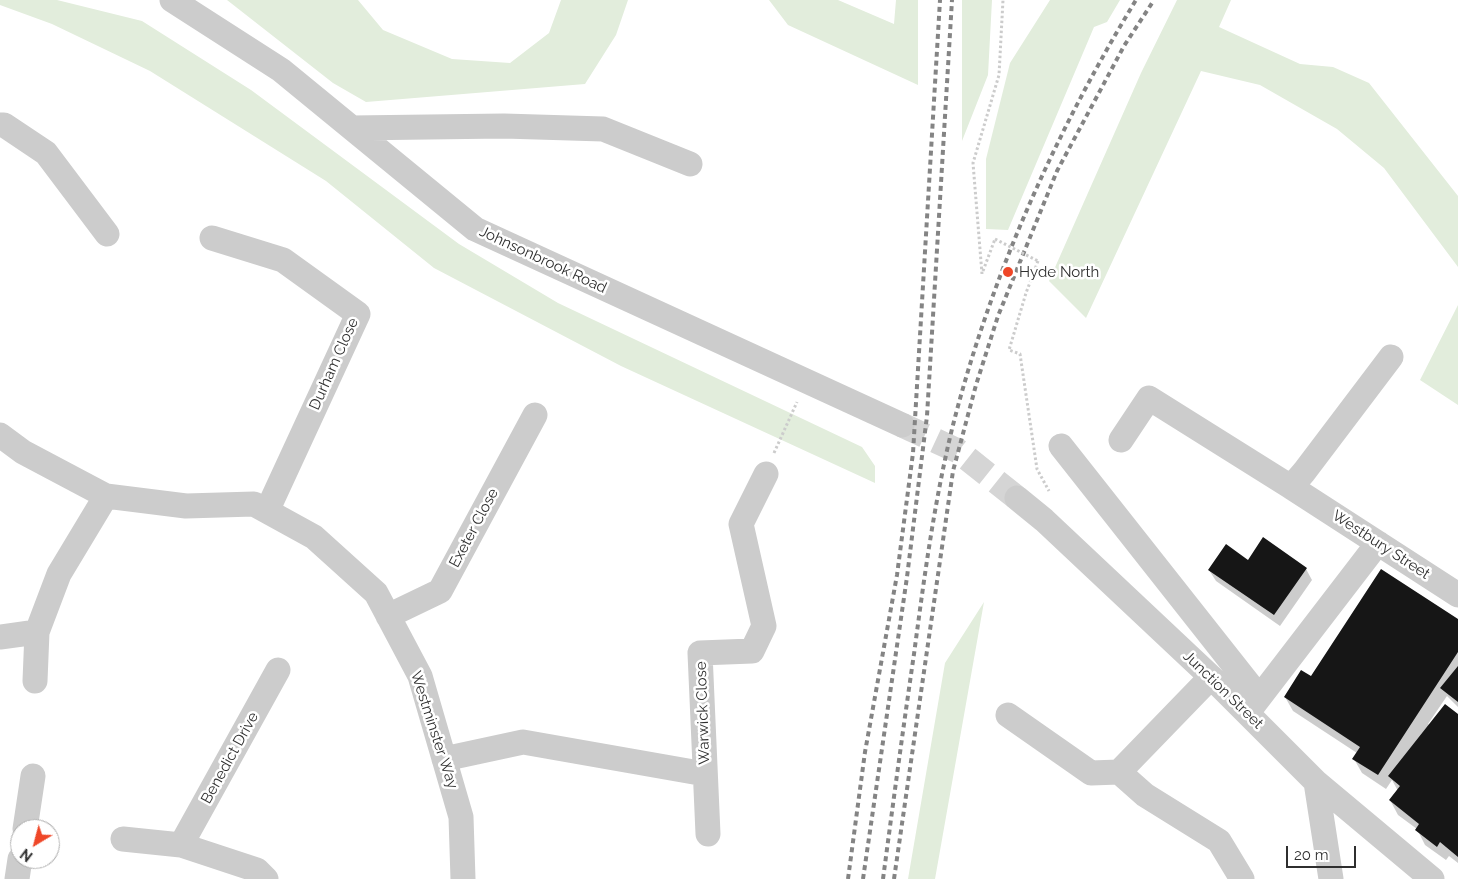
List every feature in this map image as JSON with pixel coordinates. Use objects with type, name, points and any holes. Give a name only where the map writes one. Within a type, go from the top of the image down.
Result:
[{"type":"street","name":"Johnsonbrook Road","points":[[172,0],[281,70],[475,229],[902,425]]},
{"type":"street","points":[[0,125],[4,125],[46,153],[107,234]]},
{"type":"street","points":[[352,128],[504,126],[604,129],[690,164]]},
{"type":"street","name":"Durham Close","points":[[212,238],[283,260],[358,314],[267,511]]},
{"type":"street","points":[[1298,491],[1304,472],[1391,357]]},
{"type":"street","name":"Westbury Street","points":[[1121,440],[1148,398],[1298,491],[1458,595]]},
{"type":"street","name":"Exeter Close","points":[[388,616],[440,591],[535,415]]},
{"type":"street","name":"Westminster Way","points":[[0,435],[23,452],[106,496],[186,506],[254,504],[314,537],[376,593],[420,676],[461,817],[463,879]]},
{"type":"street","points":[[1061,446],[1252,688],[1248,714]]},
{"type":"street","name":"Warwick Close","points":[[708,834],[700,653],[752,651],[764,626],[741,524],[766,474]]},
{"type":"street","points":[[35,681],[37,632],[59,574],[106,496]]},
{"type":"street","name":"Junction Street","points":[[1017,498],[1044,520],[1211,678],[1316,782],[1432,879]]},
{"type":"street","points":[[1248,714],[1378,543]]},
{"type":"street","points":[[0,637],[37,632]]},
{"type":"street","name":"Benedict Drive","points":[[181,845],[278,670]]},
{"type":"street","points":[[1119,772],[1211,678]]},
{"type":"street","points":[[1008,715],[1091,772],[1119,772],[1145,795],[1219,841],[1242,879]]},
{"type":"street","name":"Warwick Close","points":[[444,759],[523,742],[705,774]]},
{"type":"street","points":[[27,819],[33,776]]},
{"type":"street","points":[[1316,782],[1331,879]]},
{"type":"street","points":[[123,839],[181,845],[257,870],[266,879]]},
{"type":"path","points":[[1003,0],[1000,75],[972,163],[982,274],[995,239],[1038,261],[1009,350],[1020,354],[1037,469]]},
{"type":"path","points":[[766,474],[806,380]]},
{"type":"green space","points":[[0,0],[57,0],[142,21],[251,90],[459,244],[558,303],[862,447],[875,466],[875,483],[621,366],[434,268],[326,181],[150,71],[52,24],[0,5]]},
{"type":"green space","points":[[227,0],[358,0],[383,30],[452,59],[510,63],[549,33],[561,0],[628,0],[616,35],[585,84],[366,102],[333,83]]},
{"type":"green space","points":[[769,0],[838,0],[894,24],[896,0],[918,0],[918,85],[788,25]]},
{"type":"green space","points":[[962,0],[992,0],[988,75],[962,141]]},
{"type":"green space","points":[[1050,0],[1120,0],[1107,22],[1094,27],[1008,230],[986,229],[986,159],[1010,63]]},
{"type":"green space","points":[[1177,0],[1231,0],[1219,27],[1300,64],[1333,67],[1369,83],[1458,196],[1458,267],[1384,168],[1337,129],[1260,85],[1201,71],[1086,318],[1049,281],[1141,73]]},
{"type":"green space","points":[[1458,305],[1458,405],[1420,380]]},
{"type":"green space","points":[[984,602],[935,879],[908,879],[945,663]]},
{"type":"building","points":[[1263,537],[1307,568],[1274,615],[1208,570],[1226,544],[1248,560]]},
{"type":"building","points":[[1381,569],[1458,619],[1458,652],[1378,775],[1352,759],[1360,747],[1284,697],[1301,670],[1311,676]]},
{"type":"building","points":[[1458,666],[1458,702],[1440,688]]},
{"type":"building","points":[[1445,704],[1458,714],[1458,857],[1440,842],[1437,847],[1415,830],[1419,824],[1389,800],[1400,786],[1388,776]]},
{"type":"tunnel","points":[[902,425],[958,451],[1017,498]]},
{"type":"railway","points":[[848,879],[865,752],[897,575],[913,453],[940,0]]},
{"type":"railway","points":[[863,879],[907,577],[927,416],[952,0]]},
{"type":"railway","points":[[883,879],[935,513],[952,429],[967,373],[985,317],[1006,262],[1052,154],[1106,50],[1136,0]]},
{"type":"railway","points":[[894,879],[953,471],[976,385],[998,316],[1057,171],[1124,46],[1154,0]]},
{"type":"place","name":"Hyde North","points":[[1008,272]]}]
